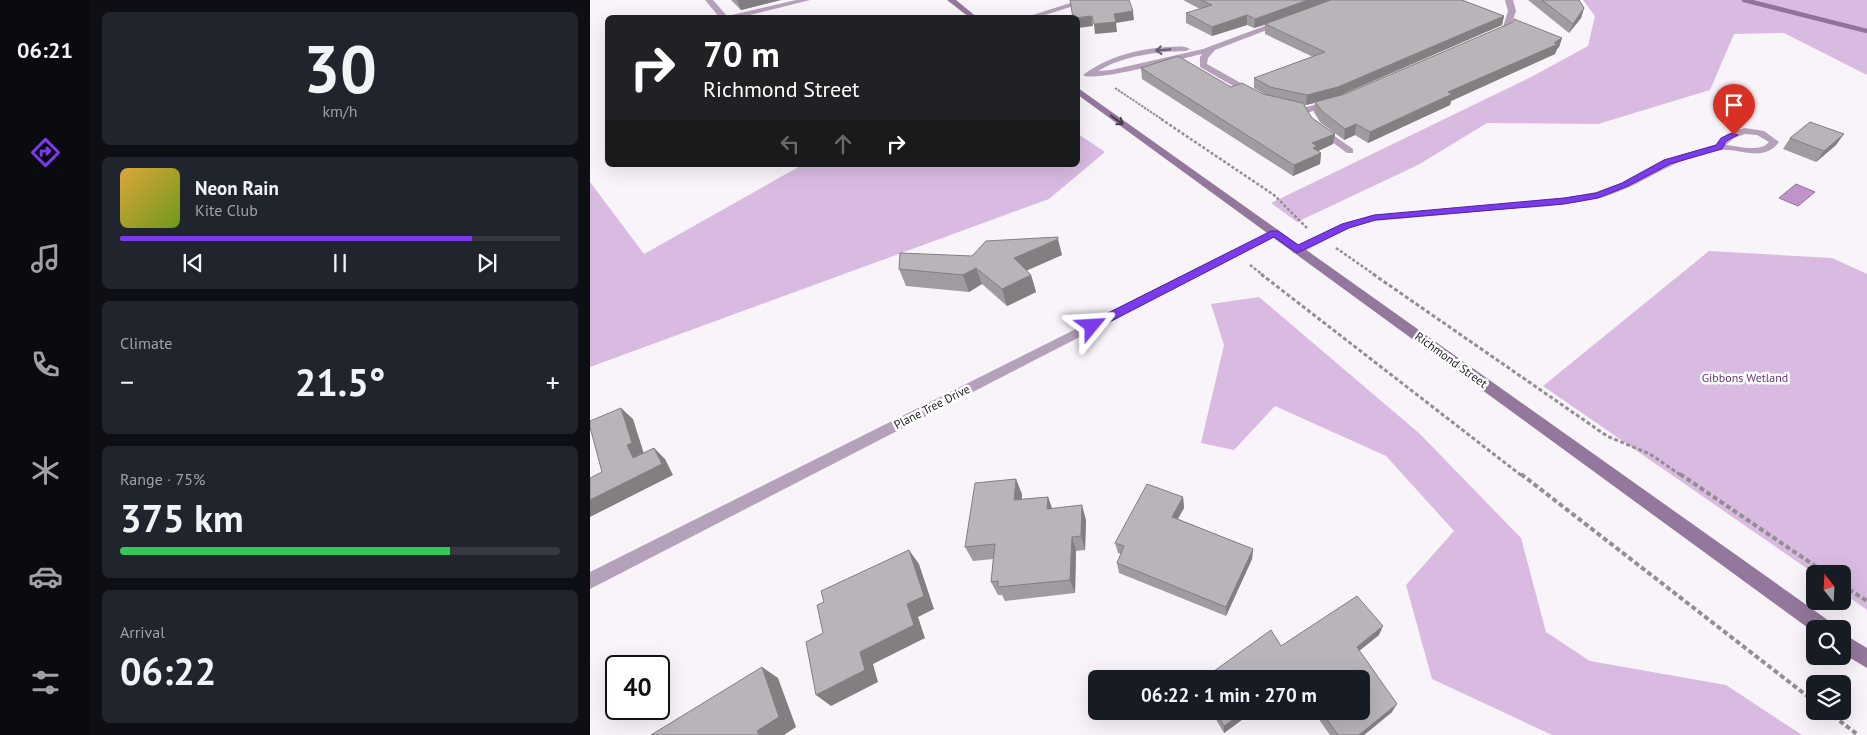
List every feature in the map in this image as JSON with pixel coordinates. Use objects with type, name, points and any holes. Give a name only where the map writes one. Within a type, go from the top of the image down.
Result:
[{"type":"main road","points":[[951,0],[971,15]]},
{"type":"main road","name":"Richmond Street","points":[[1080,92],[1812,620]]},
{"type":"main road","points":[[1851,648],[1867,659]]},
{"type":"street","points":[[709,0],[723,15]]},
{"type":"street","points":[[739,15],[806,0]]},
{"type":"street","points":[[1036,15],[1088,0]]},
{"type":"street","points":[[1480,39],[1506,28],[1512,11],[1509,0]]},
{"type":"street","points":[[1095,74],[1087,75],[1100,66],[1141,52],[1166,49],[1212,49],[1286,21]]},
{"type":"street","points":[[1212,49],[1204,57],[1203,65],[1258,97]]},
{"type":"street","points":[[1282,105],[1306,110],[1340,101]]},
{"type":"street","points":[[1306,110],[1315,125],[1350,151]]},
{"type":"street","name":"Plane Tree Drive","points":[[590,581],[1274,233]]},
{"type":"lane","points":[[1297,250],[1346,226],[1374,218],[1564,201],[1598,195],[1625,185],[1667,162],[1719,147]]},
{"type":"path","points":[[1095,74],[1274,195],[1282,202],[1296,221],[1606,436],[1650,454],[1814,565]]},
{"type":"path","points":[[1232,255],[1261,272],[1806,695]]},
{"type":"path","points":[[1851,590],[1867,601]]},
{"type":"path","points":[[1839,720],[1858,735]]},
{"type":"green space","points":[[1583,0],[1867,0],[1867,75],[1784,33],[1734,34],[1710,90],[1598,124],[1487,123],[1418,165],[1297,222],[1271,203],[1533,76],[1588,46],[1595,16]]},
{"type":"green space","points":[[1080,135],[1105,152],[1049,199],[590,367],[590,182],[644,254],[798,167],[1080,167]]},
{"type":"green space","name":"Gibbons Wetland","points":[[1709,251],[1832,258],[1867,274],[1867,610],[1851,599],[1851,565],[1806,565],[1806,568],[1543,386]]},
{"type":"green space","points":[[1259,297],[1420,434],[1521,538],[1546,632],[1590,661],[1726,685],[1802,735],[1552,735],[1432,679],[1406,585],[1454,531],[1386,456],[1275,406],[1234,450],[1201,443],[1224,345],[1211,304]]},
{"type":"shaded area","points":[[1796,184],[1815,192],[1798,206],[1779,198]]},
{"type":"building","points":[[1070,0],[1129,0],[1133,11],[1114,14],[1116,22],[1094,24],[1092,16],[1080,17],[1080,15],[1072,15]]},
{"type":"building","points":[[1201,0],[1308,0],[1255,19],[1247,15],[1212,27],[1186,13],[1212,5]]},
{"type":"building","points":[[1331,0],[1462,0],[1504,16],[1338,87],[1307,95],[1270,87],[1254,78],[1325,52],[1265,24]]},
{"type":"building","points":[[1542,0],[1579,0],[1584,8],[1573,24]]},
{"type":"building","points":[[1514,19],[1562,38],[1554,43],[1558,44],[1448,92],[1452,94],[1370,132],[1356,124],[1345,129],[1322,111],[1315,102],[1345,94],[1513,22]]},
{"type":"building","points":[[1178,56],[1231,87],[1242,83],[1263,94],[1303,103],[1312,118],[1335,134],[1312,143],[1317,146],[1313,148],[1321,153],[1294,165],[1141,68]]},
{"type":"building","points":[[1810,122],[1844,134],[1824,151],[1790,138]]},
{"type":"building","points":[[1058,237],[1058,239],[1014,258],[1031,275],[1002,289],[976,268],[963,275],[899,269],[900,253],[972,256],[986,241]]},
{"type":"building","points":[[621,408],[632,443],[627,445],[633,458],[654,448],[662,464],[590,500],[590,478],[602,472],[590,421]]},
{"type":"building","points":[[1016,479],[1014,500],[1048,497],[1047,509],[1082,505],[1081,536],[1072,537],[1070,580],[998,587],[998,581],[991,582],[995,544],[965,547],[975,483]]},
{"type":"building","points":[[1147,484],[1183,497],[1172,517],[1253,549],[1226,607],[1117,563],[1124,546],[1115,543]]},
{"type":"building","points":[[909,550],[924,596],[907,604],[914,625],[860,652],[865,670],[816,695],[806,642],[823,633],[817,605],[824,602],[821,591]]},
{"type":"building","points":[[1357,596],[1383,626],[1357,647],[1397,704],[1359,735],[1338,735],[1327,720],[1370,720],[1370,670],[1215,670],[1271,630],[1281,646]]},
{"type":"building","points":[[762,667],[779,717],[757,731],[759,735],[651,735]]},
{"type":"building","points":[[1220,720],[1232,720],[1224,726]]},
{"type":"waterway","points":[[1744,0],[1867,31]]},
{"type":"route","points":[[1092,326],[1274,233],[1297,250],[1346,226],[1374,218],[1564,201],[1598,195],[1625,185],[1667,162],[1719,147],[1723,140],[1734,135]]}]
